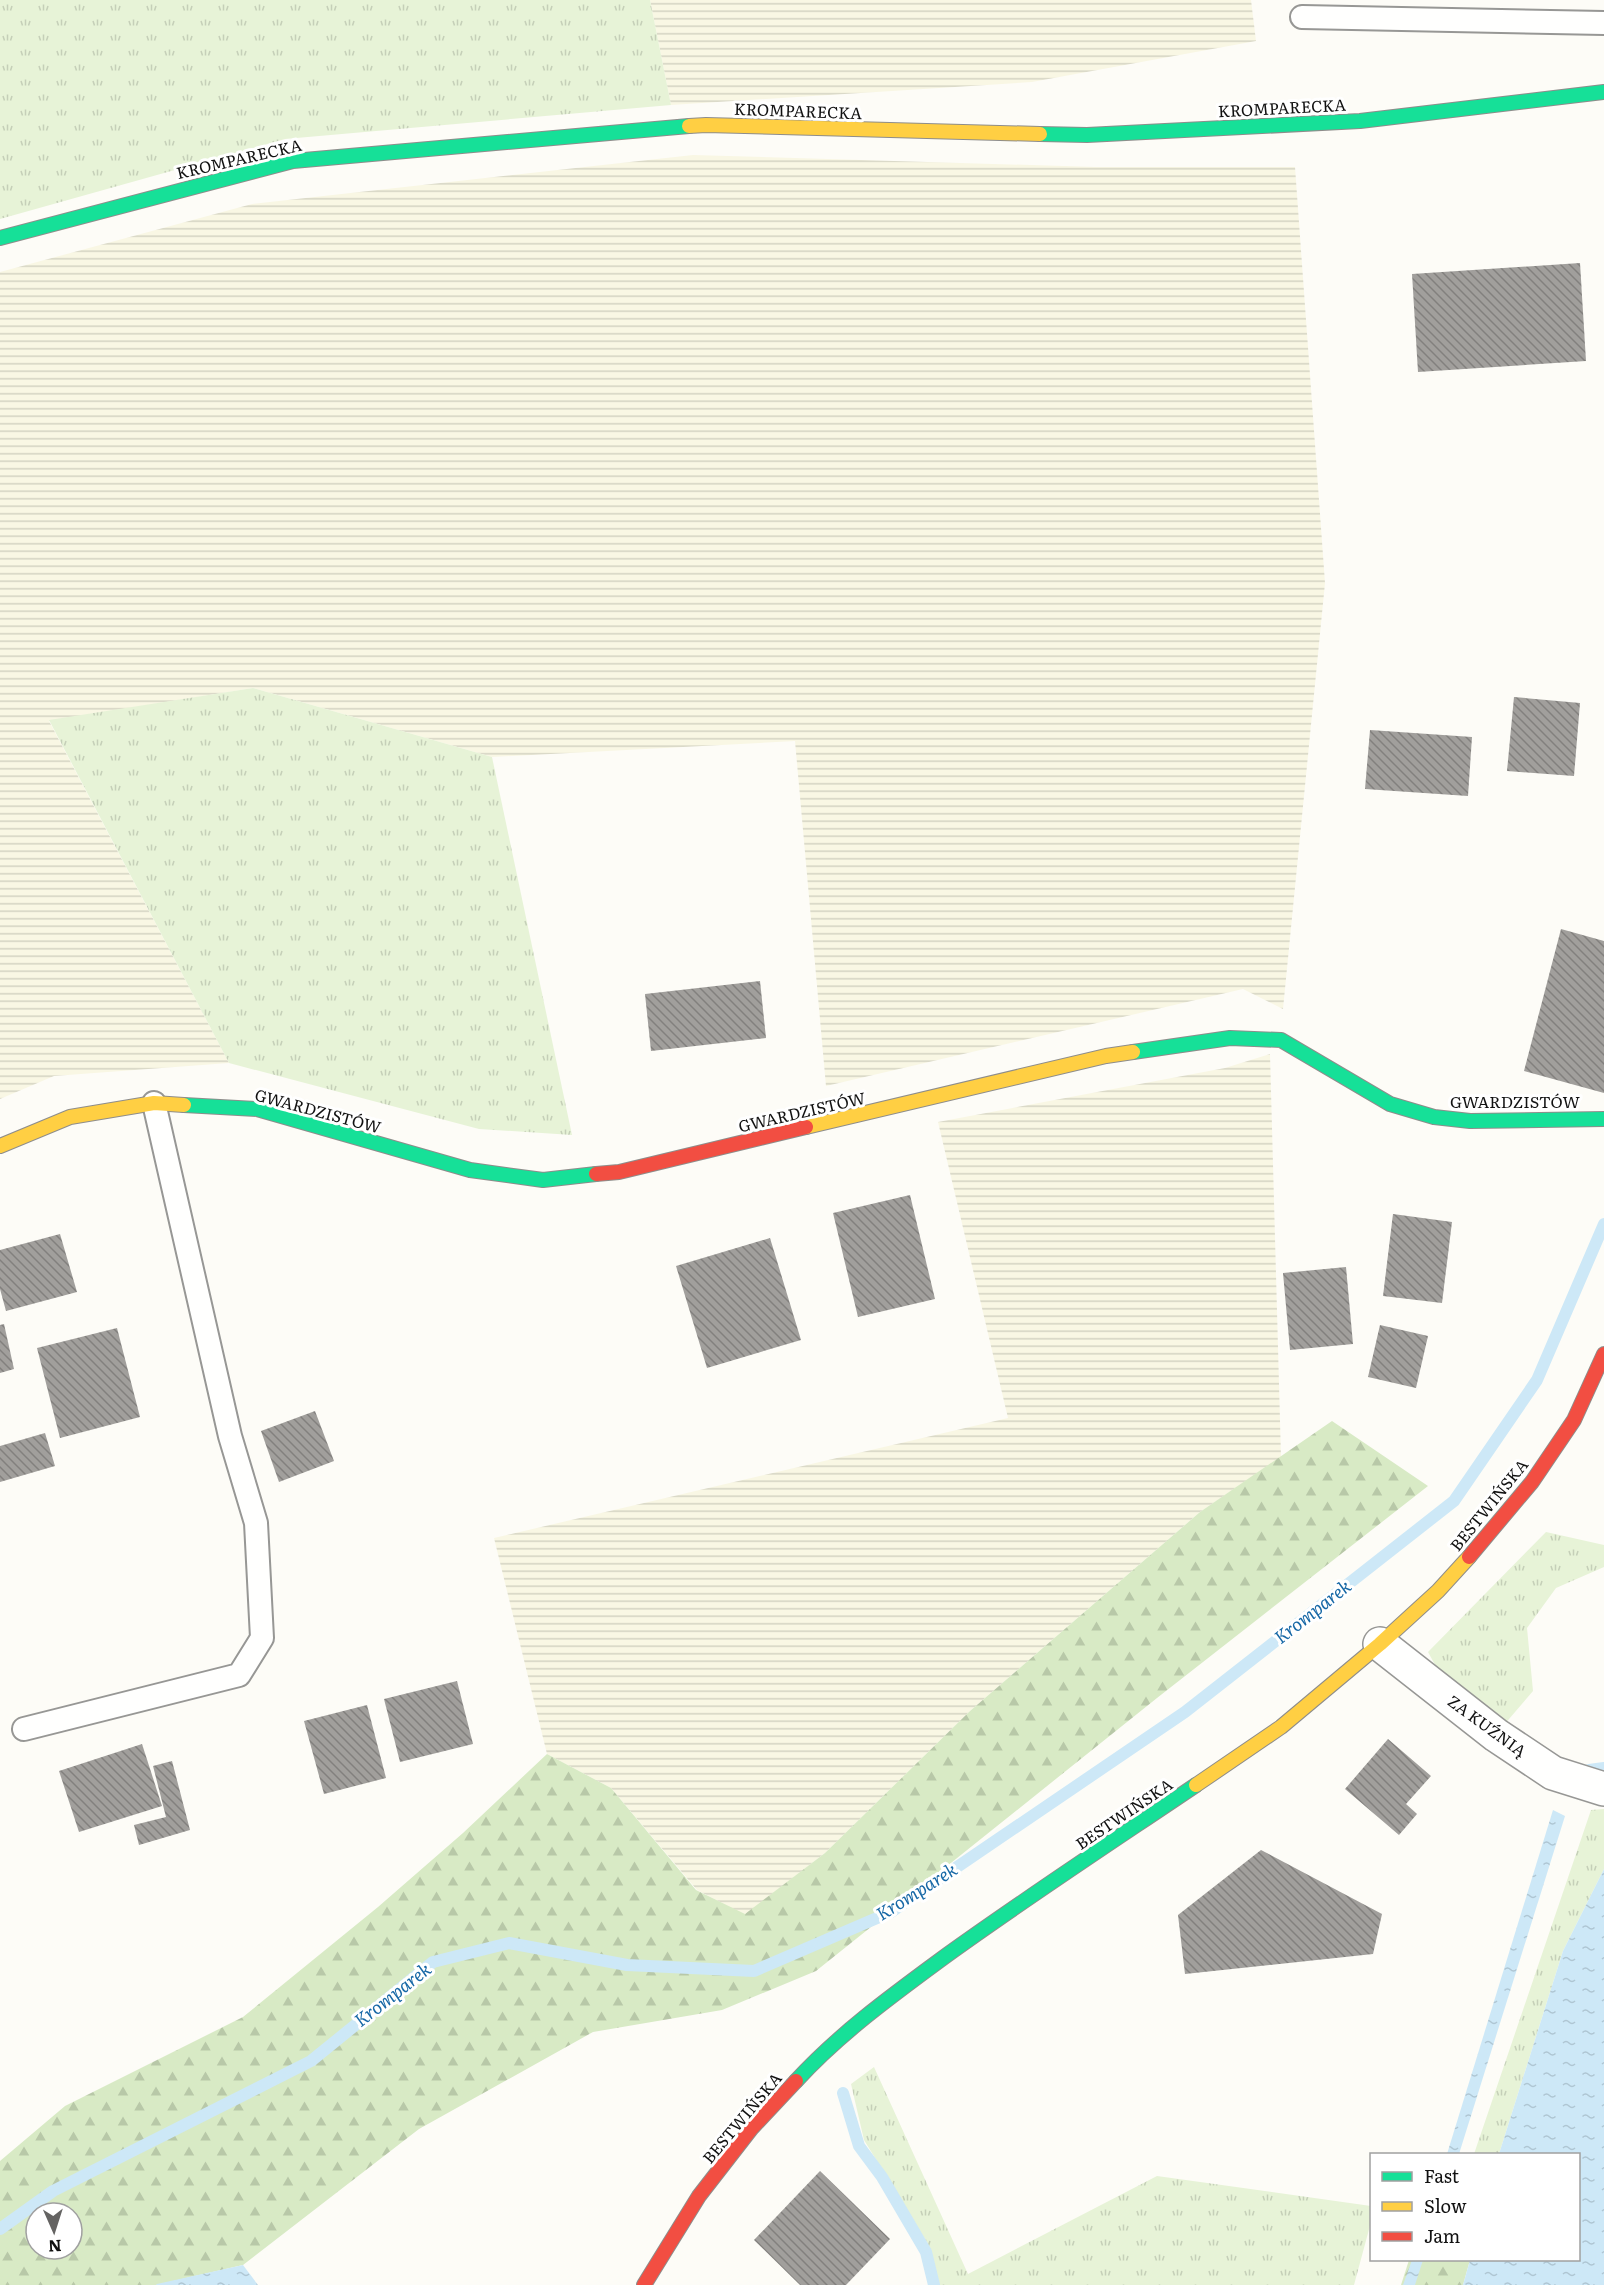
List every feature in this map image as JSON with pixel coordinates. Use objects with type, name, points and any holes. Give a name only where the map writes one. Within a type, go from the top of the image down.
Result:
[{"type":"street","name":"KROMPARECKA","points":[[0,238],[293,160],[706,125],[1087,135],[1360,121],[1604,92]]},
{"type":"street","name":"GWARDZISTÓW","points":[[0,1146],[70,1117],[154,1103],[257,1109],[470,1170],[543,1180],[619,1172],[1106,1056],[1230,1038],[1281,1040],[1390,1104],[1434,1117],[1470,1121],[1604,1119]]},
{"type":"street","name":"BESTWIŃSKA","points":[[644,2285],[699,2196],[751,2129],[814,2061],[885,2000],[975,1935],[1281,1728],[1438,1591],[1489,1535],[1532,1482],[1574,1420],[1604,1354]]},
{"type":"street","name":"ZA KUŹNIĄ","points":[[1380,1644],[1496,1735],[1553,1773],[1604,1789]]},
{"type":"lane","points":[[1302,17],[1604,23]]},
{"type":"lane","points":[[24,1729],[238,1675],[262,1638],[256,1523],[230,1436],[154,1103]]},
{"type":"shaded area","points":[[650,0],[1251,0],[1256,41],[1032,82],[671,105]]},
{"type":"shaded area","points":[[693,155],[1096,167],[1295,167],[1325,583],[1283,1009],[1243,989],[826,1086],[795,741],[492,757],[253,688],[49,721],[229,1063],[54,1076],[0,1099],[0,272],[252,204]]},
{"type":"shaded area","points":[[1270,1054],[1281,1457],[1200,1512],[970,1711],[825,1853],[745,1915],[697,1890],[611,1788],[547,1754],[494,1538],[1008,1418],[938,1122],[1225,1068]]},
{"type":"green space","points":[[0,0],[650,0],[671,105],[285,139],[0,219]]},
{"type":"green space","points":[[253,688],[492,757],[572,1135],[479,1129],[229,1063],[49,720]]},
{"type":"green space","points":[[1332,1421],[1428,1486],[1157,1698],[816,1971],[722,2010],[593,2032],[419,2129],[243,2265],[156,2285],[0,2285],[0,2161],[65,2106],[243,2017],[378,1907],[463,1833],[547,1754],[611,1788],[696,1890],[745,1914],[825,1853],[970,1711],[1200,1512]]},
{"type":"green space","points":[[1546,1532],[1604,1545],[1604,1567],[1556,1588],[1527,1628],[1533,1691],[1503,1726],[1439,1672],[1428,1652]]},
{"type":"green space","points":[[1604,1809],[1604,1869],[1563,1951],[1499,2153],[1474,2153],[1591,1810]]},
{"type":"green space","points":[[874,2067],[968,2274],[1157,2176],[1370,2206],[1370,2226],[1354,2285],[939,2285],[928,2244],[864,2140],[851,2084]]},
{"type":"green space","points":[[1409,2261],[1470,2261],[1463,2285],[1401,2285]]},
{"type":"water","points":[[1553,1810],[1565,1816],[1459,2153],[1447,2153]]},
{"type":"water","points":[[1604,1869],[1604,2285],[1463,2285],[1470,2261],[1580,2261],[1580,2153],[1499,2153],[1563,1951]]},
{"type":"water","points":[[1412,2261],[1423,2261],[1415,2285],[1403,2285]]},
{"type":"water","points":[[243,2265],[258,2285],[156,2285],[157,2284]]},
{"type":"building","points":[[1580,263],[1586,361],[1418,372],[1412,274]]},
{"type":"building","points":[[1514,697],[1580,703],[1574,776],[1507,771]]},
{"type":"building","points":[[1370,730],[1472,737],[1468,796],[1365,789]]},
{"type":"building","points":[[1561,929],[1604,941],[1604,1093],[1524,1071]]},
{"type":"building","points":[[760,981],[766,1038],[651,1051],[645,994]]},
{"type":"building","points":[[910,1195],[935,1299],[858,1317],[833,1213]]},
{"type":"building","points":[[1393,1214],[1452,1222],[1442,1303],[1383,1296]]},
{"type":"building","points":[[60,1234],[77,1292],[6,1311],[0,1289],[0,1250]]},
{"type":"building","points":[[770,1238],[801,1340],[707,1368],[676,1266]]},
{"type":"building","points":[[1346,1267],[1353,1344],[1290,1350],[1283,1273]]},
{"type":"building","points":[[4,1324],[14,1369],[0,1373],[0,1325]]},
{"type":"building","points":[[1380,1325],[1428,1336],[1416,1388],[1368,1377]]},
{"type":"building","points":[[117,1328],[140,1417],[60,1438],[37,1348]]},
{"type":"building","points":[[315,1411],[334,1461],[279,1482],[261,1431]]},
{"type":"building","points":[[45,1433],[55,1466],[0,1482],[0,1446]]},
{"type":"building","points":[[457,1681],[473,1744],[400,1762],[384,1699]]},
{"type":"building","points":[[367,1705],[386,1778],[324,1794],[304,1721]]},
{"type":"building","points":[[1388,1739],[1431,1776],[1406,1804],[1417,1814],[1399,1835],[1345,1789]]},
{"type":"building","points":[[142,1744],[162,1806],[79,1832],[59,1771]]},
{"type":"building","points":[[172,1761],[190,1830],[139,1845],[134,1825],[166,1817],[153,1766]]},
{"type":"building","points":[[1261,1850],[1382,1914],[1373,1954],[1185,1974],[1178,1915]]},
{"type":"building","points":[[820,2171],[890,2239],[846,2285],[800,2285],[754,2240]]},
{"type":"waterway","name":"Kromparek","points":[[0,2229],[53,2191],[311,2061],[433,1962],[509,1943],[627,1965],[754,1971],[891,1912],[1185,1712],[1454,1501],[1537,1380],[1604,1224]]},
{"type":"waterway","points":[[1589,1770],[1604,1768]]},
{"type":"waterway","points":[[843,2093],[859,2146],[882,2177],[926,2252],[934,2285]]},
{"type":"traffic: fast","points":[[1040,134],[1087,135],[1360,121],[1604,92]]},
{"type":"traffic: fast","points":[[0,238],[293,161],[689,126]]},
{"type":"traffic: fast","points":[[1133,1052],[1230,1038],[1281,1040],[1390,1104],[1434,1117],[1470,1121],[1604,1119]]},
{"type":"traffic: fast","points":[[184,1105],[257,1109],[470,1170],[543,1180],[596,1174]]},
{"type":"traffic: fast","points":[[796,2081],[849,2030],[927,1970],[1040,1890],[1196,1785]]},
{"type":"traffic: slow","points":[[689,126],[1040,134]]},
{"type":"traffic: slow","points":[[806,1127],[1106,1056],[1133,1052]]},
{"type":"traffic: slow","points":[[0,1146],[70,1117],[154,1103],[184,1105]]},
{"type":"traffic: slow","points":[[1196,1785],[1281,1727],[1380,1644],[1438,1591],[1469,1557]]},
{"type":"traffic: jam","points":[[596,1174],[619,1172],[806,1127]]},
{"type":"traffic: jam","points":[[1469,1557],[1532,1482],[1574,1420],[1604,1354]]},
{"type":"traffic: jam","points":[[644,2285],[699,2196],[751,2129],[796,2081]]}]
